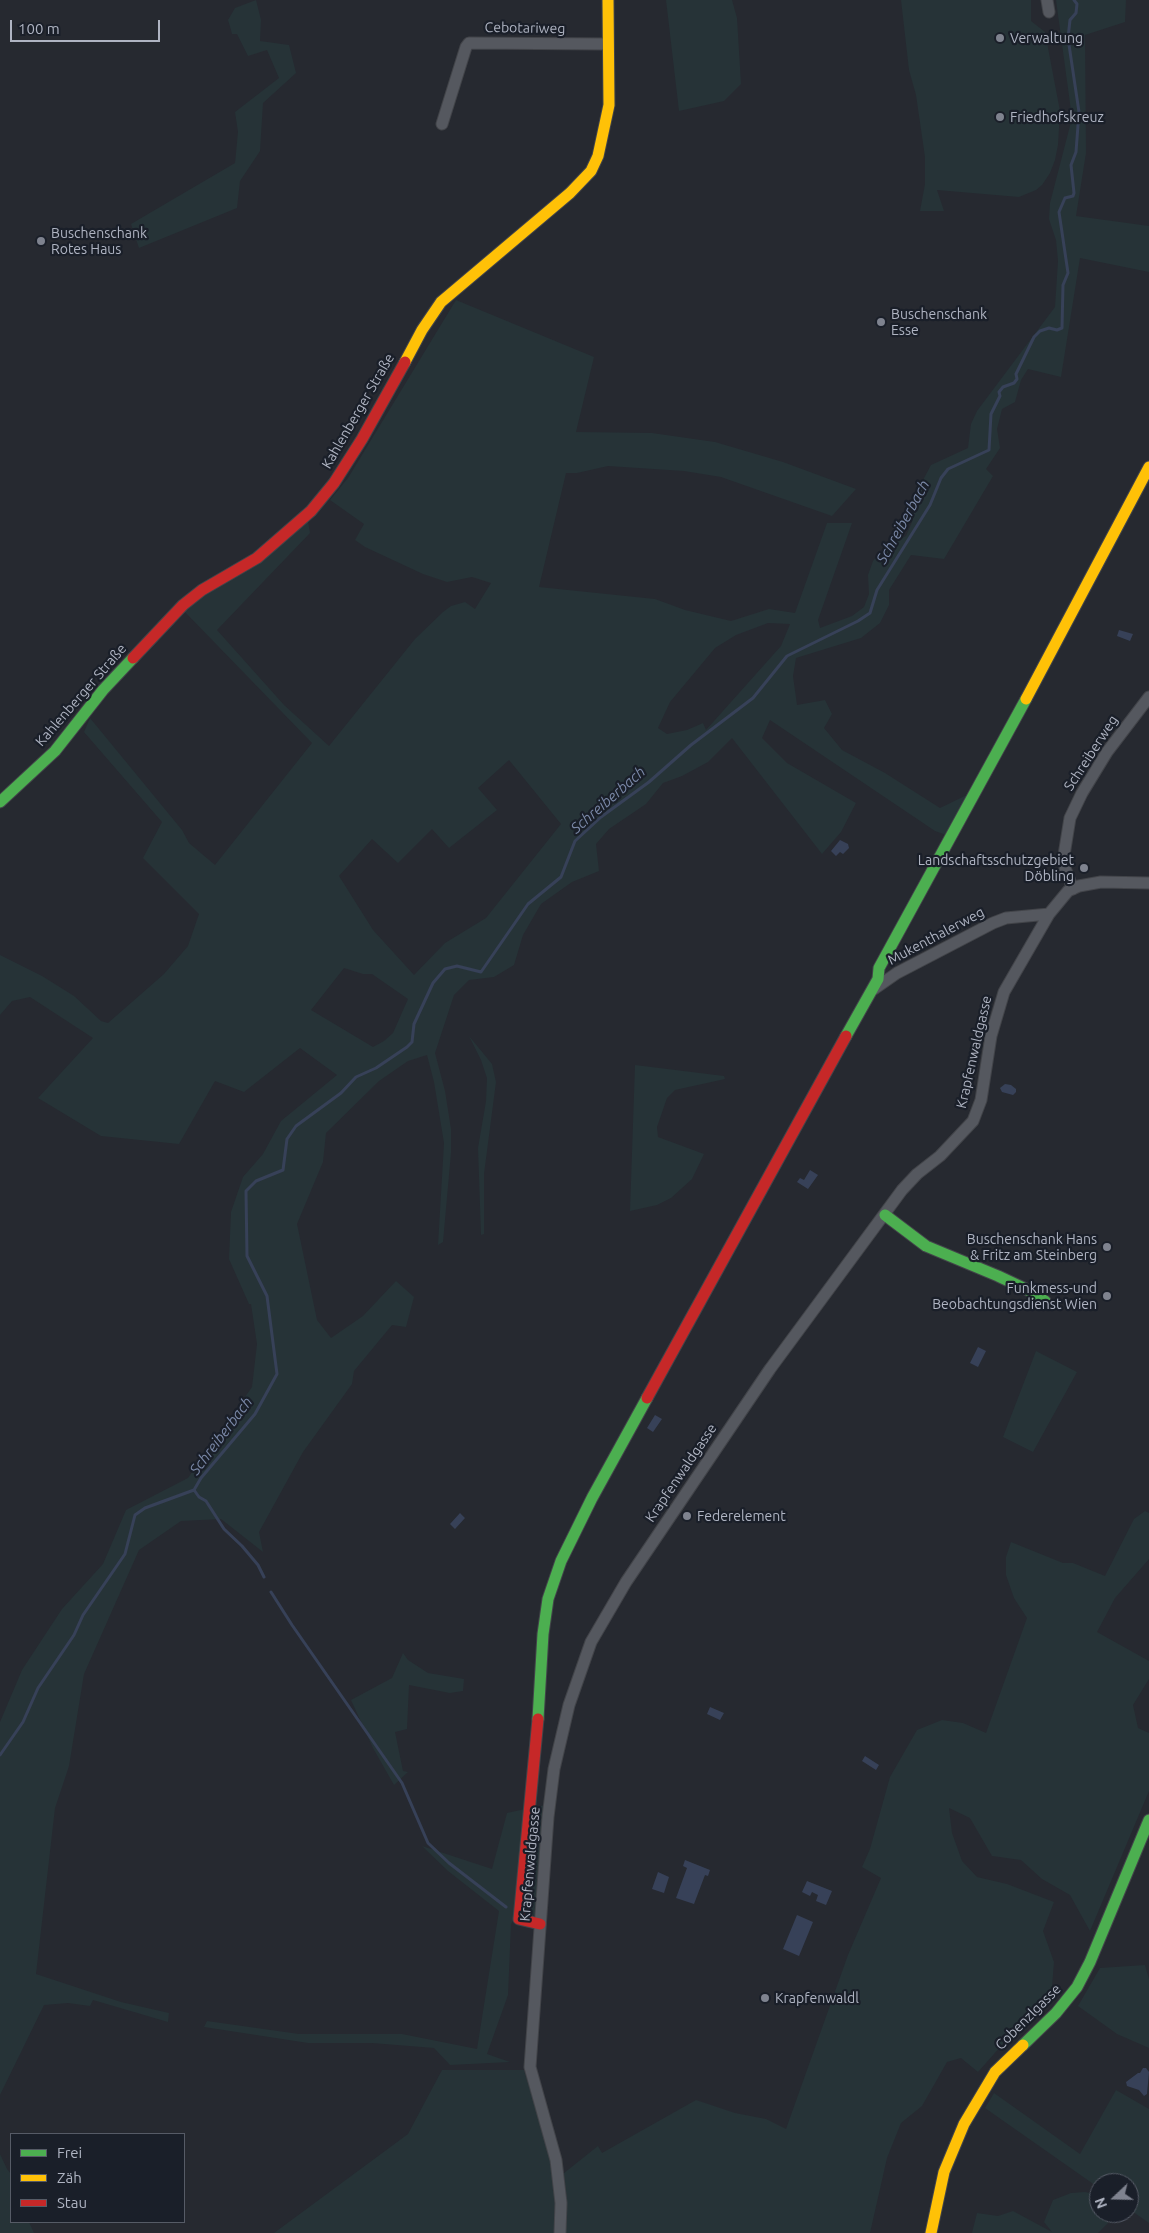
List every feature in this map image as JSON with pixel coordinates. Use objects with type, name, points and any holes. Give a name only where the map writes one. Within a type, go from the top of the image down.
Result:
[{"type":"street","name":"Kahlenberger Straße","points":[[0,802],[55,750],[104,690],[183,605],[202,590],[256,558],[311,510],[334,482],[362,439],[422,330],[441,302],[466,278],[587,177],[598,156],[607,123],[609,105],[608,0]]},
{"type":"street","points":[[1047,0],[1049,12]]},
{"type":"street","name":"Cebotariweg","points":[[442,124],[466,47],[469,43],[607,44]]},
{"type":"street","points":[[540,1924],[519,1919],[537,1729],[543,1634],[553,1582],[561,1561],[592,1498],[878,979],[879,968],[982,786],[1149,466]]},
{"type":"street","name":"Schreiberweg","points":[[1073,889],[1065,868],[1064,856],[1070,818],[1103,758],[1149,697]]},
{"type":"street","name":"Krapfenwaldgasse","points":[[560,2233],[561,2202],[557,2169],[530,2067],[548,1817],[557,1752],[571,1698],[591,1642],[626,1582],[709,1456],[770,1369],[909,1182],[940,1156],[973,1121],[981,1100],[991,1036],[1004,992],[1049,914],[1064,896],[1073,889],[1094,882],[1149,883]]},
{"type":"street","name":"Mukenthalerweg","points":[[871,991],[886,980],[980,928],[1001,920],[1049,914]]},
{"type":"street","points":[[884,1215],[926,1246],[998,1276],[1032,1292],[1045,1301]]},
{"type":"street","name":"Cobenzlgasse","points":[[931,2233],[944,2172],[964,2124],[995,2072],[1056,2013],[1077,1987],[1090,1962],[1149,1820]]},
{"type":"shaded area","points":[[256,0],[261,20],[260,41],[289,45],[296,73],[263,103],[260,151],[240,181],[237,208],[139,248],[131,224],[235,163],[238,132],[235,112],[279,78],[267,50],[248,56],[237,34],[232,34],[228,20],[235,8]]},
{"type":"shaded area","points":[[666,0],[732,0],[737,18],[741,84],[724,101],[679,111]]},
{"type":"shaded area","points":[[901,0],[1031,0],[1031,21],[1045,32],[1060,111],[1055,160],[1050,173],[1036,190],[1019,197],[937,190],[944,211],[920,211],[925,184],[925,157],[916,95],[909,70]]},
{"type":"shaded area","points":[[1056,0],[1126,0],[1125,22],[1085,35],[1086,153],[1076,216],[1149,226],[1149,272],[1080,258],[1061,377],[1028,369],[1021,380],[1015,402],[1002,409],[997,429],[1000,448],[986,469],[993,476],[944,559],[911,555],[889,590],[889,605],[880,623],[861,638],[796,658],[793,676],[797,705],[825,700],[832,714],[824,728],[842,750],[885,773],[940,808],[975,791],[949,836],[935,831],[770,720],[762,738],[787,763],[856,803],[841,832],[822,854],[732,738],[708,762],[682,776],[663,783],[646,804],[609,829],[596,844],[599,871],[572,882],[541,904],[523,935],[514,965],[494,977],[469,980],[454,995],[435,1053],[445,1091],[451,1129],[451,1153],[443,1242],[438,1245],[444,1143],[434,1082],[427,1055],[408,1061],[379,1081],[326,1133],[323,1162],[297,1224],[317,1320],[331,1338],[363,1316],[396,1281],[414,1297],[406,1327],[392,1325],[354,1371],[352,1384],[303,1452],[259,1532],[263,1552],[221,1519],[181,1521],[139,1550],[84,1674],[69,1766],[55,1808],[36,1974],[121,2002],[169,2013],[168,2022],[93,2000],[90,2006],[68,2003],[44,2005],[0,2095],[0,1722],[22,1670],[62,1609],[103,1564],[126,1510],[188,1478],[252,1387],[257,1344],[251,1304],[249,1304],[229,1259],[231,1212],[243,1177],[263,1154],[281,1121],[337,1075],[300,1048],[244,1092],[215,1081],[179,1144],[101,1136],[38,1098],[93,1038],[30,997],[12,1001],[0,1015],[0,955],[42,976],[74,996],[101,1021],[108,1023],[164,974],[188,946],[199,914],[143,858],[162,822],[84,732],[90,718],[182,830],[189,843],[215,865],[312,743],[184,611],[308,521],[310,533],[217,630],[284,705],[329,746],[415,639],[443,612],[451,606],[465,602],[475,609],[491,583],[472,577],[447,582],[423,574],[365,547],[355,540],[364,524],[330,500],[348,478],[456,300],[594,357],[576,432],[652,433],[715,442],[783,462],[856,489],[832,516],[721,477],[684,471],[608,466],[577,473],[566,473],[539,587],[655,599],[685,610],[731,621],[769,609],[795,613],[827,523],[852,523],[818,620],[820,628],[852,616],[864,607],[869,594],[868,575],[873,561],[885,547],[906,536],[912,522],[913,510],[923,480],[931,465],[968,448],[971,424],[977,411],[1055,307],[1058,261],[1056,240],[1049,219],[1050,203],[1072,118]],"holes":[[[768,623],[790,624],[781,646],[706,730],[703,723],[687,730],[667,734],[658,728],[670,702],[715,648],[736,635]],[[509,760],[561,824],[486,918],[445,943],[414,975],[373,930],[339,876],[372,839],[398,863],[432,829],[449,848],[497,810],[478,788]],[[344,968],[363,974],[372,974],[408,999],[393,1033],[373,1047],[311,1010]]]},
{"type":"shaded area","points":[[469,1036],[492,1064],[496,1082],[484,1174],[484,1234],[481,1235],[478,1148],[486,1101],[487,1078],[481,1060]]},
{"type":"shaded area","points":[[635,1065],[724,1076],[725,1079],[675,1090],[667,1098],[657,1127],[658,1137],[704,1154],[692,1179],[671,1198],[657,1205],[630,1211]]},
{"type":"shaded area","points":[[1036,1351],[1077,1372],[1033,1452],[1003,1437]]},
{"type":"shaded area","points":[[1145,1511],[1149,1513],[1149,1559],[1115,1598],[1097,1632],[1149,1661],[1149,1679],[1133,1705],[1138,1728],[1149,1733],[1149,1791],[1090,1931],[1070,1895],[1042,1879],[1021,1860],[992,1856],[970,1818],[949,1808],[952,1833],[962,1861],[977,1877],[1007,1884],[1054,1902],[1043,1931],[1054,1962],[1051,2000],[1009,2037],[978,2072],[961,2058],[947,2062],[922,2106],[901,2123],[887,2158],[870,2233],[274,2233],[408,2134],[442,2070],[524,2070],[550,2156],[556,2201],[567,2201],[564,2173],[598,2146],[602,2153],[696,2100],[735,2113],[766,2119],[786,2129],[848,1955],[881,1878],[862,1867],[870,1849],[890,1777],[917,1730],[942,1720],[963,1723],[986,1733],[1027,1618],[1014,1598],[1006,1575],[1006,1557],[1011,1542],[1063,1563],[1073,1563],[1105,1576],[1134,1519]]},
{"type":"shaded area","points":[[403,1653],[408,1660],[428,1673],[464,1679],[463,1691],[450,1693],[409,1685],[407,1729],[395,1732],[403,1771],[408,1772],[394,1785],[373,1748],[351,1700],[392,1678]]},
{"type":"shaded area","points":[[545,1805],[536,1915],[530,1916],[526,1910],[532,1808]]},
{"type":"shaded area","points":[[525,1809],[518,1912],[511,1924],[508,1995],[487,2054],[510,2062],[450,2065],[434,2048],[372,2043],[308,2043],[204,2027],[207,2021],[299,2034],[402,2034],[477,2049],[499,1911],[448,1871],[422,1846],[492,1869],[507,1813]]},
{"type":"shaded area","points":[[1145,1965],[1149,1979],[1149,2048],[1117,2034],[1078,2006],[1100,1968]]},
{"type":"shaded area","points":[[1116,2090],[1149,2109],[1149,2223],[1139,2216],[1139,2173],[1089,2173],[1089,2181],[985,2108],[994,2093],[1080,2154]]},
{"type":"shaded area","points":[[0,2154],[10,2173],[10,2223],[29,2223],[34,2233],[0,2233]]},
{"type":"shaded area","points":[[1071,2193],[1089,2193],[1089,2223],[1108,2223],[1098,2233],[972,2233],[977,2213],[998,2216],[1013,2211],[1052,2232],[1044,2222],[1053,2200]]},
{"type":"water","points":[[1119,630],[1133,634],[1130,641],[1117,636]]},
{"type":"water","points":[[840,840],[848,844],[849,848],[843,854],[840,852],[836,856],[831,851]]},
{"type":"water","points":[[1005,1084],[1011,1085],[1016,1089],[1013,1095],[1002,1092],[1000,1088]]},
{"type":"water","points":[[810,1170],[818,1175],[808,1189],[797,1182],[800,1178],[804,1180]]},
{"type":"water","points":[[978,1347],[986,1351],[978,1367],[970,1363]]},
{"type":"water","points":[[655,1415],[662,1419],[653,1432],[647,1428]]},
{"type":"water","points":[[460,1513],[465,1518],[455,1529],[450,1524]]},
{"type":"water","points":[[710,1707],[724,1713],[720,1720],[707,1714]]},
{"type":"water","points":[[865,1756],[879,1765],[876,1770],[862,1761]]},
{"type":"water","points":[[685,1860],[710,1870],[708,1876],[705,1875],[694,1904],[676,1898],[687,1868],[683,1866]]},
{"type":"water","points":[[658,1872],[669,1877],[664,1893],[652,1889]]},
{"type":"water","points":[[807,1881],[832,1891],[826,1905],[816,1901],[818,1895],[812,1892],[810,1896],[802,1892]]},
{"type":"water","points":[[797,1915],[813,1922],[799,1956],[783,1949]]},
{"type":"water","points":[[1143,2068],[1146,2068],[1149,2072],[1147,2094],[1144,2096],[1139,2090],[1127,2086],[1126,2082],[1140,2073]]},
{"type":"waterway","name":"Schreiberbach","points":[[0,1755],[23,1722],[38,1688],[74,1635],[83,1615],[125,1554],[135,1515],[145,1508],[194,1490],[201,1478],[255,1414],[277,1374],[267,1296],[247,1256],[246,1191],[256,1181],[283,1170],[287,1139],[296,1126],[341,1093],[356,1077],[376,1068],[412,1042],[414,1024],[433,983],[445,969],[457,966],[481,972],[528,904],[561,877],[575,841],[601,817],[649,782],[691,745],[753,698],[787,656],[858,621],[870,613],[877,590],[930,505],[941,478],[948,469],[989,450],[991,414],[1000,396],[999,392],[1003,387],[1014,383],[1017,379],[1016,374],[1034,337],[1040,331],[1049,328],[1057,330],[1062,328],[1063,285],[1068,273],[1059,212],[1065,198],[1073,196],[1074,193],[1071,165],[1076,152],[1079,112],[1068,38],[1070,20],[1076,13],[1077,4],[1074,0]]},
{"type":"waterway","points":[[194,1490],[199,1497],[206,1501],[224,1529],[258,1565],[264,1577]]},
{"type":"waterway","points":[[271,1592],[402,1783],[428,1843],[449,1863],[506,1907]]},
{"type":"traffic: fast","points":[[0,802],[55,751],[103,690],[133,658]]},
{"type":"traffic: fast","points":[[846,1036],[878,979],[879,968],[1026,699]]},
{"type":"traffic: fast","points":[[885,1215],[926,1246],[998,1276],[1032,1292],[1045,1301]]},
{"type":"traffic: fast","points":[[538,1719],[543,1634],[548,1599],[561,1561],[592,1498],[647,1398]]},
{"type":"traffic: fast","points":[[1023,2045],[1056,2013],[1077,1987],[1090,1962],[1149,1820]]},
{"type":"traffic: slow","points":[[405,362],[422,330],[441,302],[570,193],[591,171],[598,156],[609,105],[608,0]]},
{"type":"traffic: slow","points":[[1026,699],[1149,467]]},
{"type":"traffic: slow","points":[[931,2233],[944,2172],[964,2124],[995,2072],[1023,2045]]},
{"type":"traffic: jam","points":[[133,658],[183,605],[202,590],[257,558],[311,511],[334,483],[362,439],[405,362]]},
{"type":"traffic: jam","points":[[647,1398],[846,1036]]},
{"type":"traffic: jam","points":[[538,1719],[519,1919],[540,1924]]},
{"type":"place","name":"Verwaltung","points":[[1000,38]]},
{"type":"place","name":"Friedhofskreuz","points":[[1000,117]]},
{"type":"place","name":"Buschenschank Rotes Haus","points":[[41,241]]},
{"type":"place","name":"Buschenschank Esse","points":[[881,322]]},
{"type":"place","name":"Landschaftsschutzgebiet Döbling","points":[[1084,868]]},
{"type":"place","name":"Buschenschank Hans & Fritz am Steinberg","points":[[1107,1247]]},
{"type":"place","name":"Funkmess-und Beobachtungsdienst Wien","points":[[1107,1296]]},
{"type":"place","name":"Federelement","points":[[687,1516]]},
{"type":"place","name":"Krapfenwaldl","points":[[765,1998]]}]
